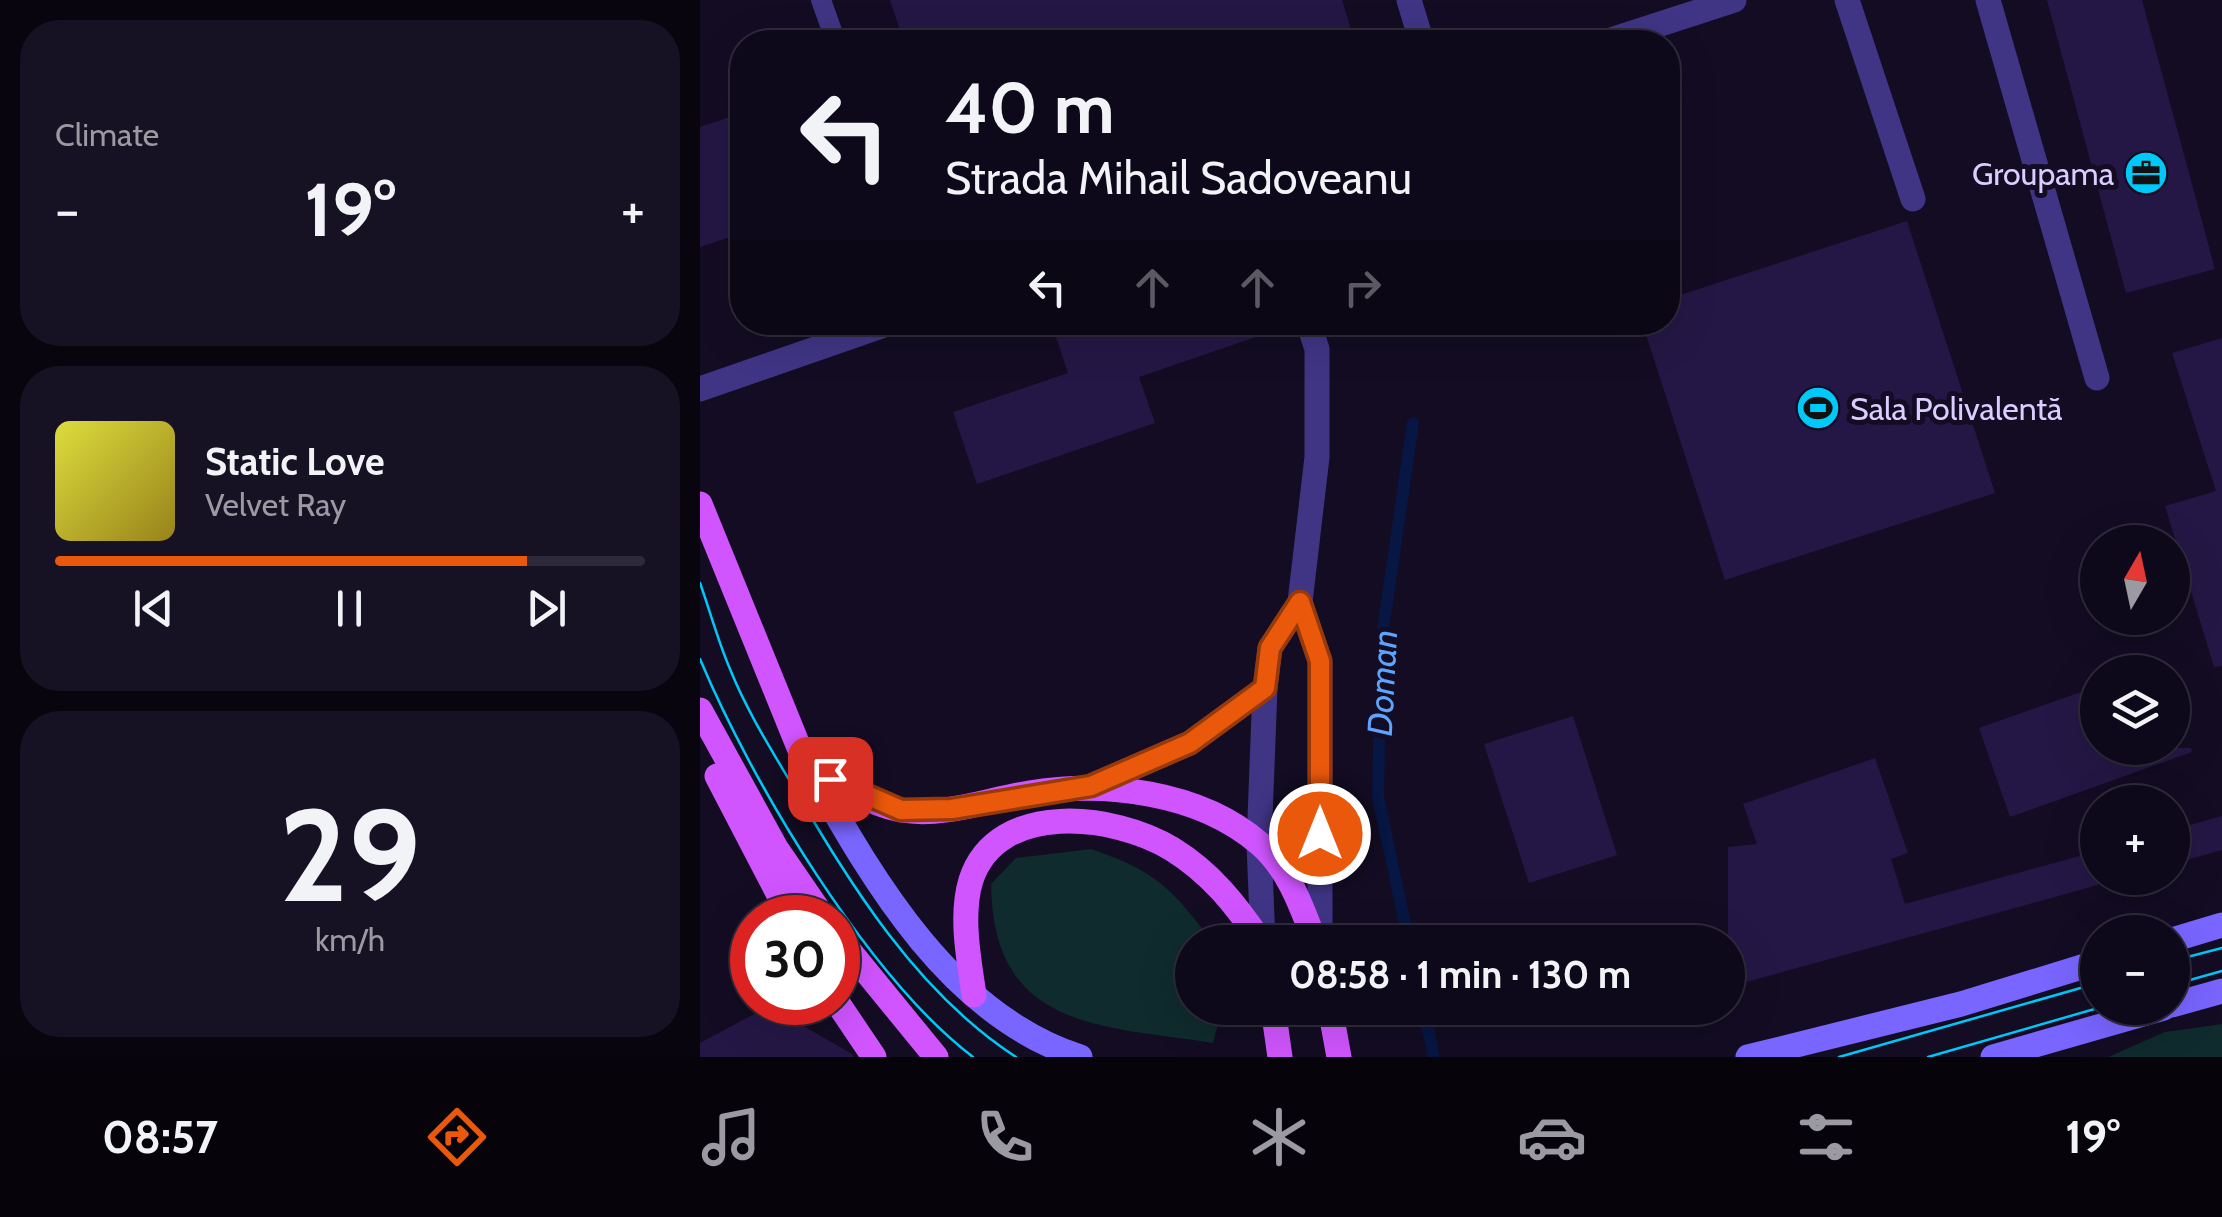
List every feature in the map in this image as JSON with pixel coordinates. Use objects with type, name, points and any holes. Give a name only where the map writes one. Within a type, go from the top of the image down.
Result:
[{"type":"main road","points":[[700,504],[802,755],[876,881],[932,952],[974,995],[1020,1027],[1080,1057]]},
{"type":"main road","points":[[700,710],[776,848],[808,895]]},
{"type":"main road","points":[[700,729],[722,790],[779,895]]},
{"type":"main road","points":[[802,755],[830,779],[901,810],[952,809],[1091,786],[1151,794],[1193,809],[1259,844],[1297,896],[1310,925]]},
{"type":"main road","points":[[974,995],[968,951],[971,880],[992,846],[1027,827],[1096,823],[1154,838],[1221,887],[1249,925]]},
{"type":"main road","points":[[2190,934],[2222,924]]},
{"type":"main road","points":[[860,964],[936,1057]]},
{"type":"main road","points":[[1748,1057],[1960,1004],[2080,967]]},
{"type":"main road","points":[[2190,1000],[2222,991]]},
{"type":"main road","points":[[852,1025],[874,1057]]},
{"type":"main road","points":[[1275,1025],[1280,1057]]},
{"type":"main road","points":[[1333,1025],[1339,1057]]},
{"type":"main road","points":[[1999,1056],[2106,1025]]},
{"type":"street","points":[[1408,0],[1418,30]]},
{"type":"street","points":[[1847,0],[1914,198]]},
{"type":"street","points":[[1988,0],[2097,378]]},
{"type":"street","points":[[1641,30],[1729,1]]},
{"type":"street","points":[[700,389],[856,335]]},
{"type":"street","points":[[1312,335],[1317,350],[1317,457],[1300,602],[1320,661],[1318,925]]},
{"type":"street","points":[[1261,925],[1259,844],[1265,688],[1270,648],[1300,602]]},
{"type":"street","points":[[1091,786],[1190,743],[1265,688]]},
{"type":"lane","points":[[821,0],[832,30]]},
{"type":"green space","points":[[1091,849],[1145,872],[1170,892],[1199,925],[1175,925],[1175,1025],[1218,1025],[1213,1043],[1093,1023],[1060,1011],[1032,994],[1010,968],[996,932],[991,884],[1016,858]]},
{"type":"green space","points":[[2222,1024],[2222,1057],[2108,1057],[2165,1032]]},
{"type":"building","points":[[890,0],[1342,0],[1351,30],[900,30]]},
{"type":"building","points":[[2047,0],[2142,0],[2215,269],[2126,293]]},
{"type":"building","points":[[730,117],[730,237],[700,247],[700,127]]},
{"type":"building","name":"Sala Polivalentă","points":[[1907,221],[1995,493],[1725,580],[1646,335],[1680,335],[1680,295]]},
{"type":"building","points":[[1055,335],[1262,335],[1139,377],[1155,423],[977,484],[953,412],[1068,373]]},
{"type":"building","points":[[2222,338],[2222,666],[2214,667],[2190,588],[2190,525],[2171,525],[2165,506],[2216,491],[2172,353]]},
{"type":"building","points":[[2080,692],[2080,765],[2156,765],[2100,785],[2080,785],[2080,792],[2010,817],[1979,728]]},
{"type":"building","points":[[1573,716],[1617,855],[1529,883],[1484,744]]},
{"type":"building","points":[[1875,758],[1908,853],[1891,859],[1905,904],[2080,856],[2080,890],[1745,982],[1745,925],[1728,925],[1728,847],[1757,844],[1743,804]]},
{"type":"building","points":[[2222,816],[2222,850],[2190,859],[2190,825]]},
{"type":"building","points":[[734,1025],[802,1025],[854,1057],[700,1057],[700,1043]]},
{"type":"waterway","name":"Doman","points":[[1405,925],[1378,797],[1381,643],[1413,423]]},
{"type":"waterway","name":"Doman","points":[[1427,1025],[1434,1057]]},
{"type":"tram line","points":[[700,583],[736,684],[862,897],[888,934],[947,1001],[1016,1057]]},
{"type":"tram line","points":[[700,659],[750,762],[816,874],[893,978],[933,1022],[973,1057]]},
{"type":"tram line","points":[[2190,956],[2222,948]]},
{"type":"tram line","points":[[2190,980],[2222,971]]},
{"type":"tram line","points":[[1839,1057],[2080,988]]},
{"type":"tram line","points":[[1928,1057],[2080,1013]]},
{"type":"place","name":"Groupama","points":[[2146,173]]},
{"type":"place","name":"Sala Polivalentă","points":[[1818,408]]},
{"type":"route","points":[[830,779],[901,810],[952,809],[1028,793],[1091,786],[1190,743],[1265,688],[1270,648],[1300,602],[1320,661],[1320,834]]}]
